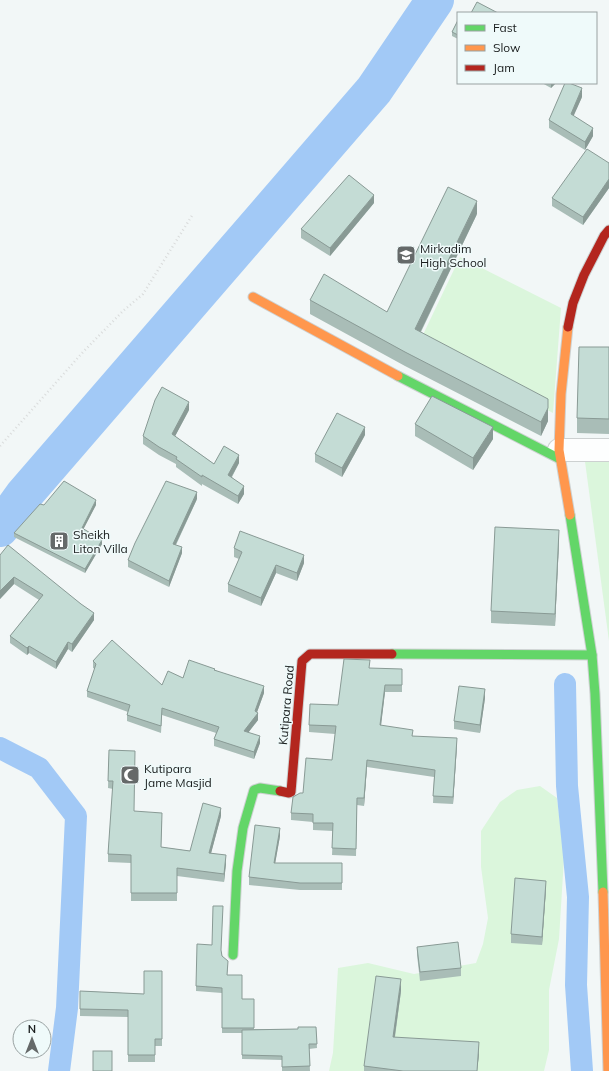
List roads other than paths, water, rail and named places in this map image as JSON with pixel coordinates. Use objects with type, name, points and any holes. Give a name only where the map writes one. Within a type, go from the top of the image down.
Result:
[{"type":"street","points":[[608,1071],[602,694],[592,656],[559,455],[563,370],[567,332],[573,303],[584,275],[604,236],[609,230]]},
{"type":"street","points":[[253,297],[399,377],[559,455],[609,450]]},
{"type":"street","name":"Kutipara Road","points":[[233,955],[237,871],[243,828],[254,790],[260,788],[288,793],[291,792],[302,661],[310,654],[592,656]]},
{"type":"waterway","points":[[0,528],[23,496],[374,90],[435,0]]},
{"type":"waterway","points":[[565,684],[567,786],[578,897],[576,985],[582,1071]]},
{"type":"waterway","points":[[0,748],[39,768],[76,816],[67,1008],[59,1071]]},
{"type":"place","name":"Mirkadim High School","points":[[406,255]]},
{"type":"place","name":"Sheikh Liton Villa","points":[[59,541]]},
{"type":"place","name":"Kutipara Jame Masjid","points":[[130,775]]}]
